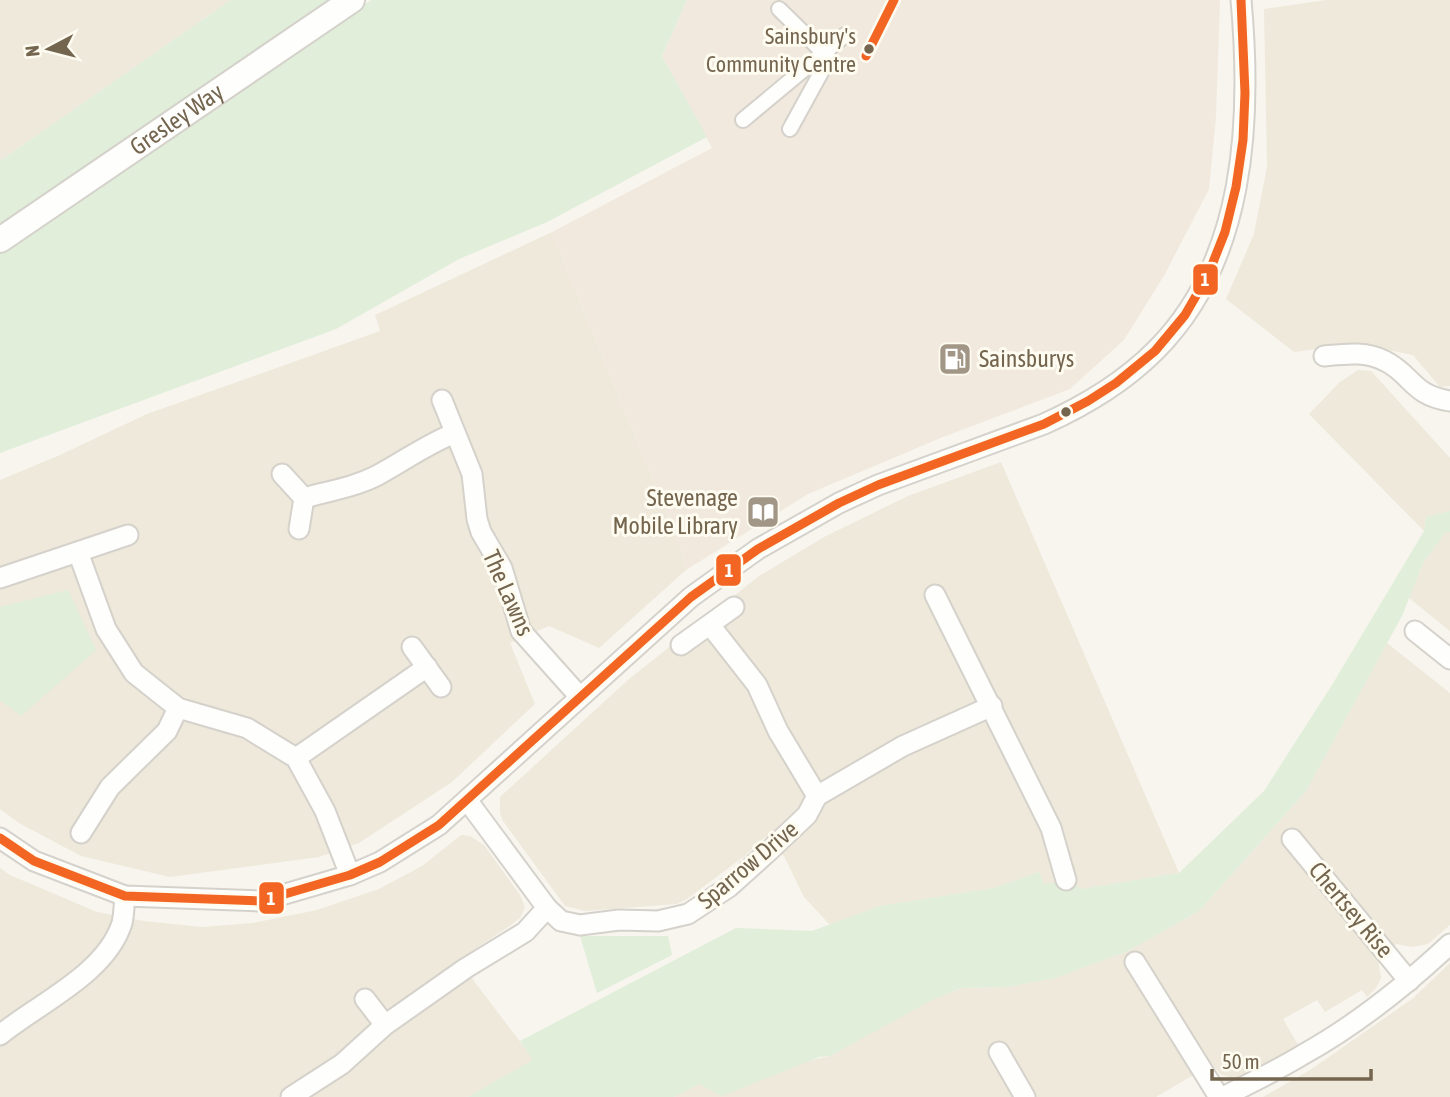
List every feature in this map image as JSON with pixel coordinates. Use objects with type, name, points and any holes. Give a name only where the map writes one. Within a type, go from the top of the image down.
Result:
[{"type":"street","name":"Gresley Way","points":[[0,240],[352,0]]},
{"type":"street","points":[[0,838],[34,861],[125,896],[261,901],[350,875],[408,846],[439,825],[691,597],[758,549],[839,503],[887,481],[1044,424],[1109,389],[1156,351],[1184,317],[1227,228],[1237,192],[1244,123],[1245,76],[1241,0]]},
{"type":"street","points":[[779,9],[829,58],[790,129]]},
{"type":"street","points":[[743,120],[845,35]]},
{"type":"street","points":[[1324,356],[1364,354],[1384,360],[1424,393],[1450,401]]},
{"type":"street","name":"The Lawns","points":[[442,400],[472,474],[481,532],[502,568],[521,631],[580,697]]},
{"type":"street","points":[[304,498],[360,483],[455,433]]},
{"type":"street","points":[[282,474],[304,498]]},
{"type":"street","points":[[299,529],[304,498]]},
{"type":"street","points":[[0,578],[128,535]]},
{"type":"street","points":[[78,552],[106,629],[134,673],[178,708],[247,728],[296,758],[325,811],[350,875]]},
{"type":"street","points":[[935,595],[1051,828],[1066,880]]},
{"type":"street","points":[[681,646],[734,607]]},
{"type":"street","name":"Sparrow Drive","points":[[710,625],[757,685],[778,731],[817,796]]},
{"type":"street","points":[[1415,631],[1450,659]]},
{"type":"street","points":[[412,647],[441,687]]},
{"type":"street","points":[[296,758],[427,667]]},
{"type":"street","name":"Sparrow Drive","points":[[467,800],[547,908],[561,921],[580,925],[619,920],[658,920],[688,914],[729,887],[807,815],[817,796],[903,746],[992,706]]},
{"type":"street","points":[[81,833],[110,787],[167,731],[178,708]]},
{"type":"street","name":"Chertsey Rise","points":[[1292,839],[1409,981]]},
{"type":"street","points":[[0,1035],[80,978],[108,951],[122,923],[125,896]]},
{"type":"street","points":[[291,1097],[342,1064],[385,1025],[466,968],[508,944],[547,908]]},
{"type":"street","name":"Chertsey Rise","points":[[1135,962],[1221,1097],[1305,1054],[1364,1016],[1450,944]]},
{"type":"street","points":[[365,999],[385,1025]]},
{"type":"street","points":[[999,1052],[1025,1097]]},
{"type":"shaded area","points":[[0,0],[231,0],[0,161]]},
{"type":"shaded area","points":[[687,0],[1220,0],[1216,117],[1209,189],[1165,274],[1124,340],[1070,389],[943,437],[808,494],[686,570],[680,546],[552,232],[712,148],[662,56]]},
{"type":"shaded area","points":[[1326,0],[1450,0],[1450,386],[1440,387],[1413,355],[1357,344],[1294,352],[1226,299],[1254,234],[1267,166],[1264,9]]},
{"type":"shaded area","points":[[552,232],[680,546],[686,570],[599,648],[549,626],[510,643],[535,704],[452,782],[359,843],[319,857],[170,877],[81,856],[19,823],[0,809],[0,480],[147,414],[380,331],[375,315]]},
{"type":"shaded area","points":[[1358,370],[1371,371],[1450,458],[1450,511],[1426,517],[1424,531],[1309,414],[1340,382]]},
{"type":"shaded area","points":[[1001,462],[1179,873],[1081,889],[1069,880],[1044,884],[1039,872],[994,888],[880,906],[830,925],[804,897],[784,856],[765,837],[746,855],[677,904],[585,911],[565,906],[503,821],[500,797],[629,679],[759,576],[824,537],[908,496]]},
{"type":"shaded area","points":[[1446,532],[1450,532],[1450,631],[1409,598],[1423,563]]},
{"type":"shaded area","points":[[1387,643],[1450,693],[1450,925],[1428,944],[1412,947],[1396,944],[1378,960],[1381,978],[1367,997],[1362,990],[1325,1012],[1317,1000],[1283,1019],[1298,1045],[1245,1076],[1232,1078],[1220,1074],[1212,1064],[1156,1097],[674,1097],[699,1084],[830,1056],[930,1000],[962,988],[1007,987],[1055,978],[1128,951],[1199,911],[1306,791]]},
{"type":"shaded area","points":[[461,835],[470,836],[484,845],[520,895],[525,907],[520,918],[458,960],[534,1060],[468,1097],[0,1097],[0,868],[10,875],[97,912],[144,921],[202,927],[253,923],[317,910],[379,889],[422,866]]},
{"type":"shaded area","points":[[1450,963],[1450,1097],[1263,1097],[1310,1070],[1412,999]]},
{"type":"green space","points":[[231,0],[329,0],[0,225],[0,161]]},
{"type":"green space","points":[[371,0],[687,0],[662,56],[707,137],[547,222],[459,259],[336,329],[0,453],[0,254]]},
{"type":"green space","points":[[1450,511],[1450,532],[1446,532],[1423,563],[1402,616],[1306,791],[1199,911],[1128,951],[1055,978],[1007,987],[961,988],[930,1001],[830,1056],[819,1057],[722,1096],[699,1084],[674,1097],[468,1097],[533,1060],[520,1041],[736,928],[812,931],[880,906],[994,888],[1039,872],[1044,884],[1069,880],[1081,889],[1179,873],[1264,791],[1332,685],[1424,531],[1426,517]]},
{"type":"green space","points":[[68,590],[96,650],[21,716],[0,700],[0,607]]},
{"type":"green space","points":[[580,936],[668,936],[672,955],[597,993]]},
{"type":"transit line","name":"1","points":[[866,56],[894,0]]},
{"type":"transit line","name":"1","points":[[0,838],[34,861],[125,896],[261,901],[350,875],[380,862],[439,825],[691,597],[758,549],[839,503],[878,485],[1044,424],[1116,383],[1155,351],[1185,315],[1208,275],[1225,232],[1236,187],[1243,140],[1245,93],[1241,0]]},
{"type":"place","name":"Sainsbury's Community Centre","points":[[869,49]]},
{"type":"place","name":"Sainsburys","points":[[955,359]]},
{"type":"place","name":"Stevenage Mobile Library","points":[[763,512]]}]
